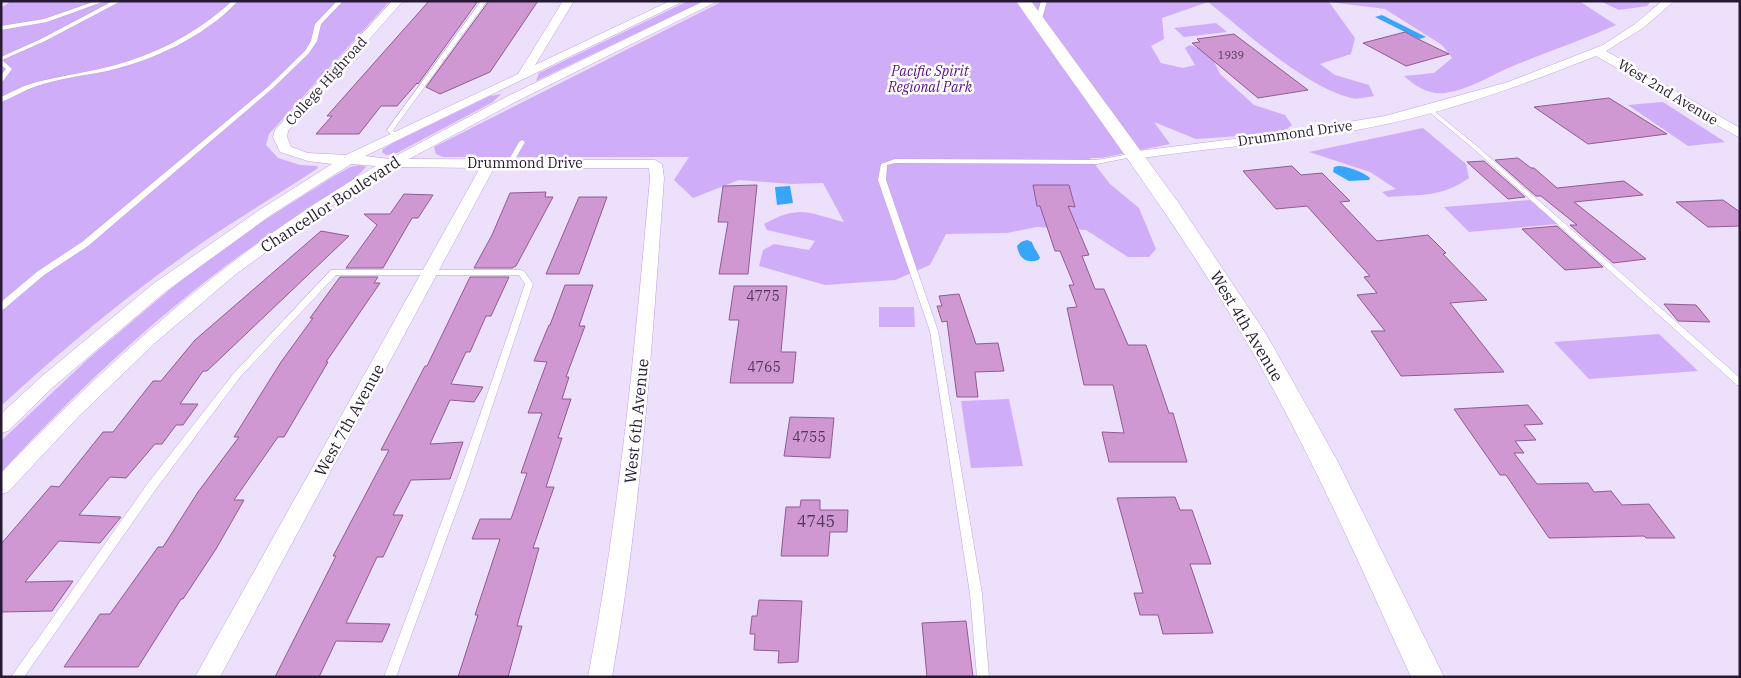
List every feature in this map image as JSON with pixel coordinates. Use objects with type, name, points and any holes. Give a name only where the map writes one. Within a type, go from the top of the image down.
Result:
[{"type":"main road","name":"West 4th Avenue","points":[[1023,1],[1182,221],[1254,334],[1329,468],[1428,677]]},
{"type":"street","name":"College Highroad","points":[[394,162],[380,163],[365,159],[347,160],[301,156],[292,153],[282,144],[280,137],[282,130],[398,1]]},
{"type":"street","name":"Chancellor Boulevard","points":[[1,426],[54,376],[159,288],[266,212],[347,160],[678,1]]},
{"type":"street","name":"Chancellor Boulevard","points":[[1,486],[92,392],[153,335],[257,250],[314,211],[394,162],[515,97],[713,1]]},
{"type":"street","name":"Drummond Drive","points":[[1135,155],[1160,150],[1283,136],[1386,120],[1512,85],[1607,47],[1639,26],[1669,1]]},
{"type":"street","points":[[515,97],[523,74],[569,2]]},
{"type":"street","name":"West 2nd Avenue","points":[[1596,51],[1612,58],[1740,134]]},
{"type":"street","name":"Drummond Drive","points":[[394,162],[655,164]]},
{"type":"street","name":"West 7th Avenue","points":[[207,677],[490,163]]},
{"type":"street","name":"West 6th Avenue","points":[[600,677],[621,556],[639,404],[657,178],[655,164]]},
{"type":"lane","points":[[1,28],[45,20],[102,1]]},
{"type":"lane","points":[[1,80],[8,69],[1,60],[88,18],[118,1]]},
{"type":"lane","points":[[1,100],[20,90],[42,82],[109,68],[141,59],[205,25],[224,13],[235,1]]},
{"type":"lane","points":[[1,307],[40,273],[86,244],[271,86],[307,52],[314,41],[318,24],[340,1]]},
{"type":"lane","points":[[395,136],[390,130],[484,1]]},
{"type":"lane","points":[[1038,22],[1044,1]]},
{"type":"lane","points":[[1428,108],[1477,148],[1740,382]]},
{"type":"lane","points":[[510,163],[522,142]]},
{"type":"lane","name":"Drummond Drive","points":[[983,677],[976,594],[934,331],[882,180],[884,164],[895,161],[1097,162],[1135,155]]},
{"type":"lane","points":[[17,677],[152,486],[238,375],[334,272],[521,273],[529,284],[447,524],[390,677]]},
{"type":"green space","points":[[11,1],[390,1],[269,134],[266,145],[278,158],[300,165],[317,166],[318,168],[209,238],[128,297],[76,339],[1,406],[1,8]]},
{"type":"green space","points":[[688,1],[704,1],[536,81],[539,73]]},
{"type":"green space","name":"Pacific Spirit Regional Park","points":[[723,1],[1579,1],[1616,25],[1513,66],[1471,86],[1445,93],[1433,93],[1423,89],[1404,76],[1434,73],[1452,58],[1442,45],[1385,9],[1329,2],[1355,38],[1351,54],[1320,64],[1335,75],[1369,85],[1374,96],[1356,99],[1314,82],[1295,70],[1258,43],[1208,2],[1162,18],[1164,39],[1151,46],[1161,63],[1183,68],[1195,65],[1185,48],[1190,45],[1210,53],[1220,74],[1254,105],[1285,115],[1292,125],[1282,133],[1196,139],[1154,122],[1170,144],[1101,158],[1090,158],[1110,184],[1139,208],[1156,249],[1149,257],[1128,257],[1086,230],[1037,227],[1007,233],[946,234],[930,265],[895,280],[825,285],[759,266],[763,250],[774,244],[809,250],[815,241],[767,230],[764,224],[796,212],[812,213],[844,222],[823,183],[792,184],[739,180],[693,198],[674,180],[689,157],[443,157],[436,154],[434,147]]},
{"type":"green space","points":[[1600,1],[1651,1],[1647,6],[1619,10]]},
{"type":"green space","points":[[1216,23],[1227,32],[1184,37],[1174,28]]},
{"type":"green space","points":[[501,94],[493,102],[395,154],[386,155],[382,152],[383,149],[393,143],[490,96]]},
{"type":"green space","points":[[1663,102],[1725,142],[1688,146],[1628,105]]},
{"type":"green space","points":[[1423,128],[1466,164],[1469,178],[1440,192],[1388,197],[1382,192],[1396,189],[1370,172],[1309,152]]},
{"type":"green space","points":[[360,165],[366,167],[353,180],[239,256],[176,305],[85,386],[1,473],[1,441],[89,358],[211,257],[331,178],[350,167]]},
{"type":"green space","points":[[1530,200],[1558,224],[1469,232],[1444,207]]},
{"type":"green space","points":[[879,307],[914,307],[915,327],[879,327]]},
{"type":"green space","points":[[1659,334],[1698,371],[1589,379],[1554,342]]},
{"type":"green space","points":[[1009,399],[1023,466],[971,468],[961,401]]},
{"type":"water","points":[[1382,15],[1426,37],[1419,39],[1375,17]]},
{"type":"water","points":[[1338,166],[1355,170],[1370,178],[1369,180],[1349,181],[1333,172],[1334,167]]},
{"type":"water","points":[[790,186],[793,203],[777,205],[775,187]]},
{"type":"water","points":[[1027,240],[1032,242],[1040,258],[1038,260],[1030,261],[1024,259],[1019,254],[1017,246]]},
{"type":"building","points":[[429,1],[478,1],[418,84],[397,106],[381,106],[359,134],[316,134],[332,116],[327,116]]},
{"type":"building","points":[[489,1],[538,1],[490,72],[440,94],[426,87]]},
{"type":"building","points":[[1405,32],[1449,54],[1406,66],[1363,43]]},
{"type":"building","points":[[1234,34],[1308,90],[1258,98],[1192,43],[1200,42],[1197,39]]},
{"type":"building","points":[[1609,98],[1667,134],[1588,144],[1534,107]]},
{"type":"building","points":[[1518,158],[1531,168],[1534,168],[1557,188],[1624,181],[1643,195],[1574,202],[1646,259],[1613,263],[1570,225],[1577,225],[1541,196],[1536,196],[1495,160]]},
{"type":"building","points":[[1484,161],[1525,197],[1508,199],[1467,162]]},
{"type":"building","points":[[1292,166],[1301,175],[1322,173],[1350,201],[1340,202],[1377,241],[1428,235],[1446,253],[1443,254],[1487,300],[1450,303],[1504,372],[1401,376],[1371,331],[1385,331],[1357,295],[1377,293],[1364,277],[1370,276],[1307,206],[1276,209],[1243,171]]},
{"type":"building","points":[[757,185],[748,274],[719,274],[728,222],[718,222],[723,186]]},
{"type":"building","points":[[1033,185],[1069,185],[1075,207],[1068,206],[1089,255],[1082,256],[1095,289],[1104,289],[1128,345],[1146,345],[1169,413],[1173,413],[1187,462],[1109,462],[1102,432],[1124,433],[1113,385],[1084,385],[1067,308],[1077,307],[1069,285],[1074,285],[1060,251],[1055,251],[1040,206],[1037,206]]},
{"type":"building","points":[[546,192],[545,197],[553,197],[516,266],[512,268],[474,268],[492,235],[510,193]]},
{"type":"building","points":[[404,194],[433,195],[418,218],[412,218],[383,268],[346,268],[377,225],[364,214],[390,214]]},
{"type":"building","points":[[579,197],[607,197],[579,274],[546,274]]},
{"type":"building","points":[[1723,200],[1740,212],[1740,226],[1708,227],[1676,202]]},
{"type":"building","points":[[1557,226],[1603,267],[1565,270],[1522,229]]},
{"type":"building","points":[[321,231],[349,236],[207,371],[203,371],[180,404],[198,404],[183,425],[176,425],[162,444],[155,444],[126,478],[110,477],[79,515],[121,517],[100,543],[59,541],[25,582],[73,581],[52,611],[1,612],[1,544],[51,486],[59,487],[103,432],[113,432],[153,381],[161,381],[195,340]]},
{"type":"building","points":[[340,277],[378,277],[374,283],[380,283],[326,362],[328,362],[284,437],[278,437],[234,500],[244,500],[216,549],[183,599],[181,599],[138,667],[64,667],[100,614],[110,614],[158,547],[163,547],[198,492],[239,437],[234,437],[281,362],[313,318],[310,318]]},
{"type":"building","points":[[470,277],[509,277],[491,316],[486,316],[470,352],[466,352],[451,384],[483,387],[474,402],[450,400],[430,444],[463,442],[450,479],[411,480],[393,515],[403,515],[383,557],[377,557],[346,623],[390,624],[382,642],[336,641],[319,677],[275,677],[336,556],[333,556],[389,450],[381,450],[425,366],[427,366]]},
{"type":"building","points":[[565,285],[593,285],[579,326],[585,326],[566,377],[569,377],[562,399],[571,399],[558,438],[562,438],[546,487],[554,487],[533,548],[539,548],[517,626],[522,626],[508,677],[458,677],[478,615],[475,615],[500,539],[472,539],[480,519],[511,519],[527,473],[521,473],[542,413],[528,413],[547,362],[534,361]]},
{"type":"building","points":[[734,286],[787,286],[781,352],[796,352],[793,383],[730,383],[739,320],[729,320]]},
{"type":"building","points":[[959,294],[976,344],[998,343],[1004,371],[975,372],[978,397],[957,397],[947,321],[942,322],[937,306],[942,306],[939,296]]},
{"type":"building","points":[[1664,304],[1696,305],[1710,322],[1678,321]]},
{"type":"building","points":[[1528,405],[1543,424],[1524,425],[1536,440],[1515,441],[1524,453],[1514,453],[1537,484],[1588,483],[1594,492],[1611,491],[1622,505],[1649,504],[1675,538],[1646,538],[1644,536],[1549,538],[1506,475],[1500,475],[1454,409]]},
{"type":"building","points":[[790,417],[834,418],[830,458],[784,456]]},
{"type":"building","points":[[1175,497],[1180,510],[1192,510],[1211,564],[1190,564],[1213,633],[1163,634],[1158,615],[1140,615],[1134,593],[1143,593],[1117,498]]},
{"type":"building","points":[[801,500],[820,500],[820,510],[848,510],[847,532],[830,532],[828,556],[781,556],[786,507],[800,507]]},
{"type":"building","points":[[759,600],[802,601],[798,662],[778,663],[779,651],[754,650],[755,634],[750,634],[752,616],[757,616]]},
{"type":"building","points":[[966,621],[973,677],[927,677],[922,623]]}]
